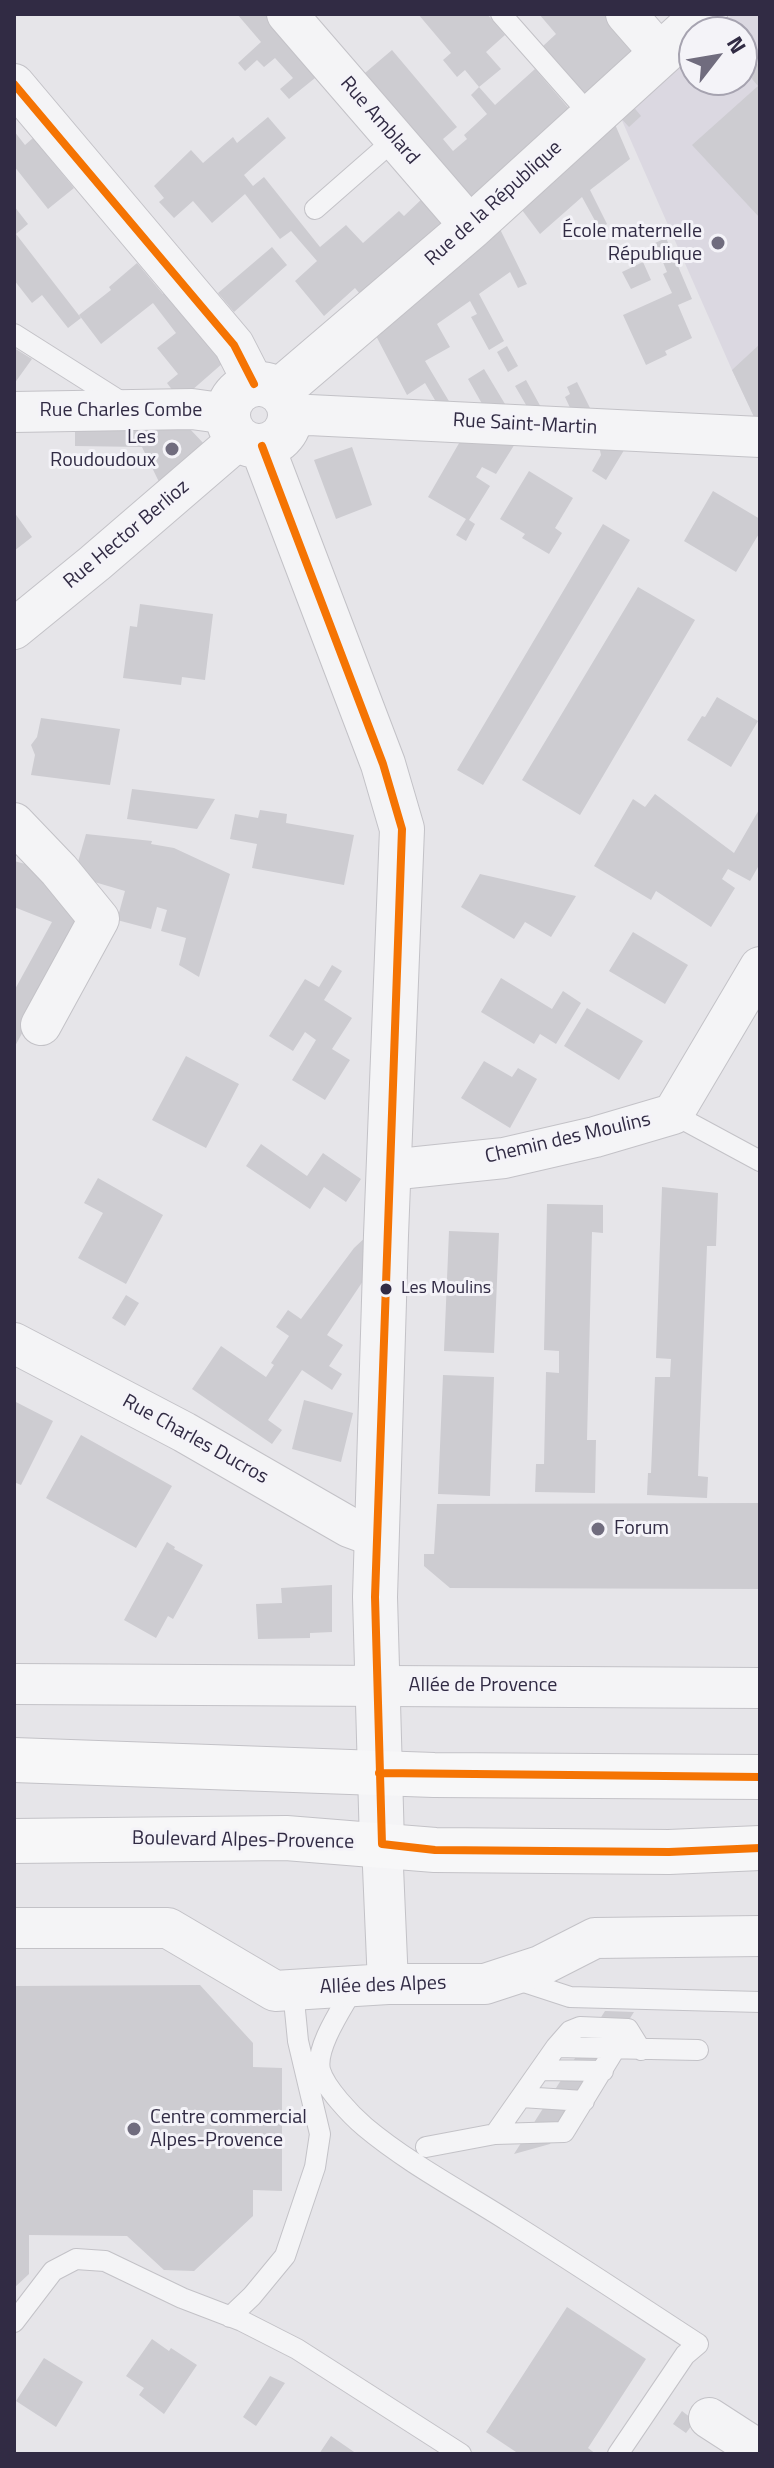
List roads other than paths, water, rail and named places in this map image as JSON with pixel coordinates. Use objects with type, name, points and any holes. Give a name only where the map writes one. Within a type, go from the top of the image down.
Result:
[{"type":"main road","points":[[14,1760],[379,1773],[760,1777]]},
{"type":"main road","name":"Boulevard Alpes-Provence","points":[[14,1841],[286,1838],[435,1850],[669,1852],[760,1848]]},
{"type":"street","name":"Rue Amblard","points":[[287,14],[471,227]]},
{"type":"street","points":[[626,14],[661,54]]},
{"type":"street","name":"Rue de la République","points":[[259,416],[705,14]]},
{"type":"street","points":[[14,84],[234,345],[383,764],[402,829],[376,1537],[376,1686],[382,1844],[371,1985]]},
{"type":"street","name":"Rue Charles Combe","points":[[14,412],[192,409],[259,416]]},
{"type":"street","name":"Rue Saint-Martin","points":[[259,416],[309,415],[760,437]]},
{"type":"street","name":"Rue Hector Berlioz","points":[[14,629],[95,563],[259,416]]},
{"type":"street","points":[[14,823],[59,870],[99,919],[41,1025]]},
{"type":"street","name":"Chemin des Moulins","points":[[389,1170],[504,1158],[595,1137],[673,1114],[760,967]]},
{"type":"street","name":"Rue Charles Ducros","points":[[14,1343],[184,1432],[349,1527],[376,1537]]},
{"type":"street","name":"Allée de Provence","points":[[14,1684],[760,1688]]},
{"type":"street","name":"Allée des Alpes","points":[[14,1928],[168,1928],[275,1991],[371,1985],[485,1984],[540,1966],[595,1938],[760,1936]]},
{"type":"street","points":[[709,2418],[760,2451]]},
{"type":"lane","points":[[501,14],[591,116]]},
{"type":"lane","points":[[315,209],[395,139]]},
{"type":"lane","points":[[14,334],[133,410]]},
{"type":"lane","points":[[673,1114],[760,1161]]},
{"type":"lane","points":[[508,1977],[570,1997],[760,2002]]},
{"type":"lane","points":[[371,1985],[321,2049],[319,2066],[323,2078],[346,2108],[366,2127],[424,2157],[698,2344],[685,2355],[618,2454]]},
{"type":"lane","points":[[230,2317],[285,2256],[315,2167],[320,2134],[298,2041],[293,1990]]},
{"type":"lane","points":[[495,2134],[570,2031],[580,2027],[628,2029],[641,2050]]},
{"type":"lane","points":[[556,2047],[698,2050]]},
{"type":"lane","points":[[424,2157],[495,2134],[564,2132],[615,2049]]},
{"type":"lane","points":[[540,2070],[603,2071]]},
{"type":"lane","points":[[521,2097],[584,2101]]},
{"type":"lane","points":[[14,2322],[53,2271],[76,2259],[105,2261],[297,2349],[461,2454]]},
{"type":"place","name":"École maternelle République","points":[[718,243]]},
{"type":"place","name":"Les Roudoudoux","points":[[172,449]]},
{"type":"place","name":"Les Moulins","points":[[386,1289]]},
{"type":"place","name":"Forum","points":[[598,1529]]},
{"type":"place","name":"Centre commercial Alpes-Provence","points":[[134,2129]]}]
